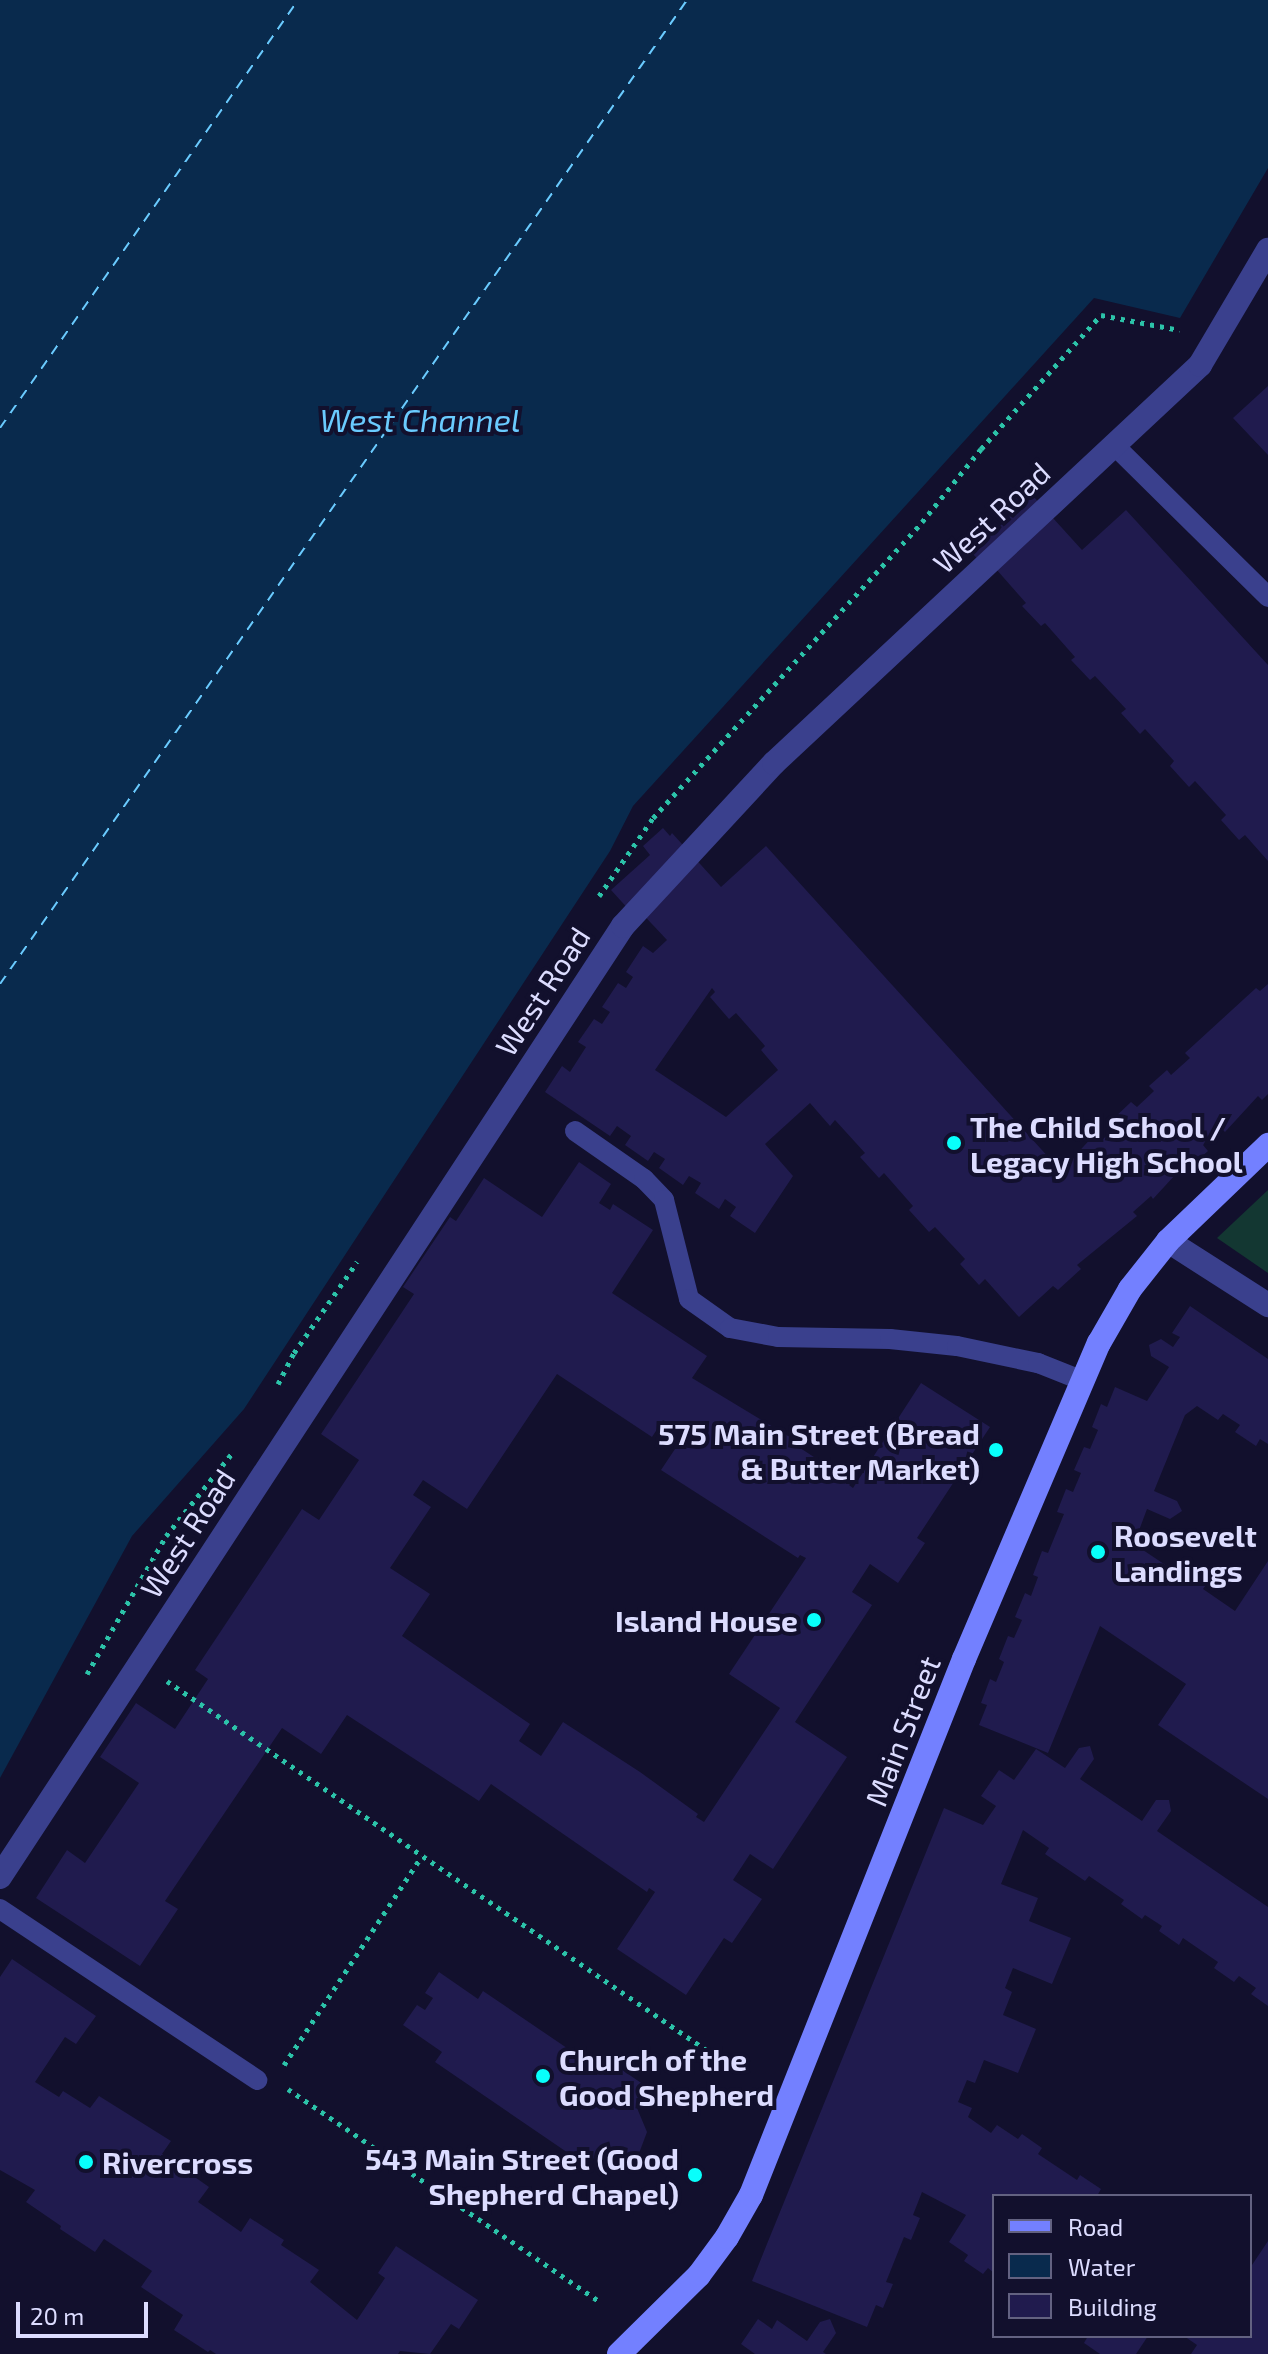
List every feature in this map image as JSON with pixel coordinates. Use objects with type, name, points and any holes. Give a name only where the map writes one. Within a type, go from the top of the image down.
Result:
[{"type":"street","name":"West Road","points":[[0,1877],[623,926],[774,763],[1200,365],[1268,250]]},
{"type":"street","name":"Main Street","points":[[619,2354],[699,2275],[751,2195],[964,1659],[1081,1380],[1130,1289],[1168,1241],[1268,1145]]},
{"type":"street","points":[[1168,1241],[1268,1305]]},
{"type":"lane","points":[[1115,446],[1268,597]]},
{"type":"lane","points":[[575,1131],[644,1179],[664,1200],[689,1299],[730,1328],[778,1337],[890,1339],[957,1346],[1038,1363],[1081,1380]]},
{"type":"lane","points":[[0,1909],[266,2080]]},
{"type":"path","points":[[140,1662],[734,2069]]},
{"type":"path","points":[[283,2066],[422,1856]]},
{"type":"path","points":[[266,2080],[599,2301]]},
{"type":"green space","points":[[1268,1190],[1268,1273],[1217,1238]]},
{"type":"water","name":"West Channel","points":[[0,0],[1268,0],[1268,168],[1180,318],[1094,298],[633,806],[610,851],[244,1409],[132,1536],[0,1778]]},
{"type":"building","points":[[1268,386],[1268,455],[1233,418]]},
{"type":"building","points":[[1023,490],[1031,498],[1033,496],[1082,550],[1126,510],[1268,665],[1268,861],[1245,835],[1239,840],[1221,820],[1226,815],[1195,781],[1189,787],[1170,766],[1174,761],[1145,729],[1140,734],[1121,713],[1126,709],[1095,676],[1090,680],[1071,660],[1075,657],[1045,623],[1041,626],[1022,606],[1026,603],[996,569],[991,573],[971,552],[1010,517],[1003,508]]},
{"type":"building","points":[[663,828],[670,836],[672,833],[721,887],[766,846],[1061,1171],[1095,1134],[1101,1141],[1118,1125],[1113,1119],[1131,1102],[1137,1107],[1154,1091],[1149,1086],[1167,1070],[1171,1075],[1190,1058],[1185,1053],[1256,988],[1260,991],[1268,984],[1268,1094],[1262,1100],[1258,1096],[1225,1132],[1222,1129],[1203,1145],[1208,1151],[1191,1166],[1187,1162],[1153,1199],[1151,1196],[1133,1212],[1137,1216],[1077,1265],[1081,1269],[1058,1290],[1053,1286],[1019,1317],[985,1279],[979,1285],[960,1264],[965,1259],[935,1227],[929,1232],[909,1210],[913,1206],[884,1173],[879,1178],[860,1157],[865,1153],[835,1120],[830,1126],[810,1103],[765,1144],[793,1176],[755,1233],[730,1216],[736,1207],[725,1199],[719,1209],[695,1193],[701,1183],[689,1176],[683,1185],[659,1168],[665,1159],[654,1152],[648,1161],[625,1145],[631,1136],[617,1126],[610,1136],[545,1092],[562,1066],[570,1072],[586,1047],[578,1042],[594,1019],[602,1024],[610,1012],[602,1007],[618,983],[626,988],[633,977],[626,972],[643,946],[653,953],[667,940],[636,907],[631,912],[611,890],[650,855],[643,846]],"holes":[[[712,988],[715,992],[710,997],[729,1019],[736,1013],[765,1046],[761,1050],[778,1070],[726,1117],[655,1070]]]},
{"type":"building","points":[[579,1162],[611,1184],[599,1203],[610,1210],[613,1204],[653,1230],[612,1293],[707,1356],[692,1378],[793,1439],[791,1442],[852,1482],[849,1485],[853,1488],[921,1383],[990,1427],[917,1538],[925,1543],[898,1583],[870,1564],[852,1592],[872,1605],[795,1722],[847,1757],[773,1869],[750,1854],[733,1880],[762,1899],[732,1943],[724,1938],[686,1995],[617,1949],[655,1892],[649,1888],[647,1892],[491,1784],[479,1801],[347,1715],[321,1754],[282,1728],[165,1901],[178,1909],[140,1966],[36,1898],[67,1850],[85,1863],[139,1783],[100,1757],[136,1703],[175,1729],[208,1679],[195,1670],[302,1509],[319,1520],[359,1460],[321,1434],[414,1294],[403,1287],[450,1217],[456,1221],[484,1178],[542,1217]],"holes":[[[557,1374],[652,1437],[663,1420],[685,1434],[661,1470],[798,1558],[800,1555],[806,1558],[729,1674],[780,1708],[704,1822],[696,1817],[698,1814],[640,1772],[563,1722],[541,1756],[519,1741],[530,1724],[402,1636],[430,1594],[390,1568],[431,1507],[413,1495],[423,1480],[467,1509]]]},
{"type":"building","name":"Roosevelt Landings","points":[[1190,1306],[1268,1359],[1268,1444],[1260,1439],[1256,1446],[1235,1432],[1240,1425],[1223,1414],[1218,1420],[1197,1406],[1185,1415],[1154,1491],[1177,1501],[1182,1511],[1170,1519],[1147,1509],[1134,1544],[1188,1580],[1200,1563],[1215,1572],[1203,1589],[1235,1611],[1268,1561],[1268,1799],[1158,1725],[1186,1684],[1100,1626],[1048,1753],[979,1725],[987,1705],[981,1703],[990,1679],[996,1682],[1004,1662],[999,1659],[1008,1636],[1014,1638],[1022,1620],[1015,1617],[1025,1593],[1031,1596],[1038,1577],[1033,1575],[1042,1551],[1048,1553],[1064,1514],[1057,1512],[1066,1489],[1073,1492],[1081,1473],[1074,1470],[1084,1447],[1090,1449],[1098,1430],[1092,1427],[1101,1404],[1107,1407],[1115,1387],[1147,1401],[1169,1367],[1151,1356],[1149,1345],[1161,1339],[1173,1347],[1180,1337],[1172,1333]]},
{"type":"building","points":[[1090,1746],[1094,1759],[1080,1779],[1142,1821],[1156,1800],[1169,1800],[1171,1811],[1157,1831],[1268,1907],[1268,2006],[1251,1994],[1256,1988],[1239,1976],[1234,1982],[1214,1968],[1218,1962],[1183,1938],[1179,1945],[1159,1931],[1162,1926],[1145,1915],[1142,1919],[1121,1904],[1124,1900],[1089,1876],[1085,1881],[1045,1854],[1049,1848],[1023,1830],[1001,1884],[1038,1898],[1029,1921],[1071,1938],[1052,1984],[1013,1968],[1005,1988],[1012,1992],[1003,2015],[1036,2029],[1018,2073],[984,2060],[975,2083],[967,2080],[958,2102],[972,2108],[968,2117],[991,2133],[997,2125],[1018,2139],[1022,2134],[1042,2148],[1038,2154],[1077,2180],[1080,2175],[1101,2189],[1098,2194],[992,2194],[992,2271],[988,2268],[983,2274],[964,2261],[968,2255],[949,2242],[966,2215],[922,2192],[913,2215],[920,2218],[911,2240],[904,2237],[886,2282],[893,2284],[883,2308],[876,2305],[867,2327],[752,2281],[944,1808],[983,1825],[996,1806],[981,1796],[999,1770],[1014,1780],[1036,1749],[1065,1768],[1079,1748]]},
{"type":"building","name":"Rivercross","points":[[12,1959],[96,2016],[76,2044],[65,2037],[35,2082],[59,2097],[63,2091],[90,2108],[99,2096],[171,2141],[162,2154],[209,2187],[198,2202],[241,2232],[250,2218],[284,2240],[281,2245],[319,2270],[310,2282],[357,2320],[385,2278],[378,2273],[396,2246],[478,2300],[459,2329],[451,2324],[430,2354],[400,2351],[398,2354],[216,2354],[174,2330],[183,2315],[141,2287],[152,2271],[104,2239],[95,2252],[60,2229],[61,2226],[26,2202],[35,2190],[0,2170],[0,1977]]},
{"type":"building","name":"Church of the Good Shepherd","points":[[439,1972],[478,1999],[483,1991],[589,2063],[596,2052],[650,2089],[637,2108],[647,2132],[638,2156],[615,2166],[600,2163],[580,2149],[574,2157],[435,2062],[442,2052],[403,2025],[417,2005],[425,2010],[433,1998],[425,1993]]},
{"type":"building","points":[[1268,2241],[1268,2354],[1191,2354],[1197,2345],[1187,2338],[1252,2338],[1252,2265]]},
{"type":"building","points":[[758,2319],[772,2329],[777,2320],[807,2341],[820,2322],[830,2319],[836,2333],[823,2352],[826,2354],[755,2354],[741,2344]]},
{"type":"building","points":[[1087,2338],[1147,2338],[1136,2354],[1100,2354],[1084,2343]]},
{"type":"ferry route","points":[[0,428],[298,0]]},
{"type":"ferry route","points":[[0,984],[687,0]]},
{"type":"place","name":"The Child School / Legacy High School","points":[[954,1143]]},
{"type":"place","name":"575 Main Street (Bread & Butter Market)","points":[[996,1450]]},
{"type":"place","name":"Roosevelt Landings","points":[[1098,1552]]},
{"type":"place","name":"Island House","points":[[814,1620]]},
{"type":"place","name":"Church of the Good Shepherd","points":[[543,2076]]},
{"type":"place","name":"Rivercross","points":[[86,2162]]},
{"type":"place","name":"543 Main Street (Good Shepherd Chapel)","points":[[695,2175]]}]
